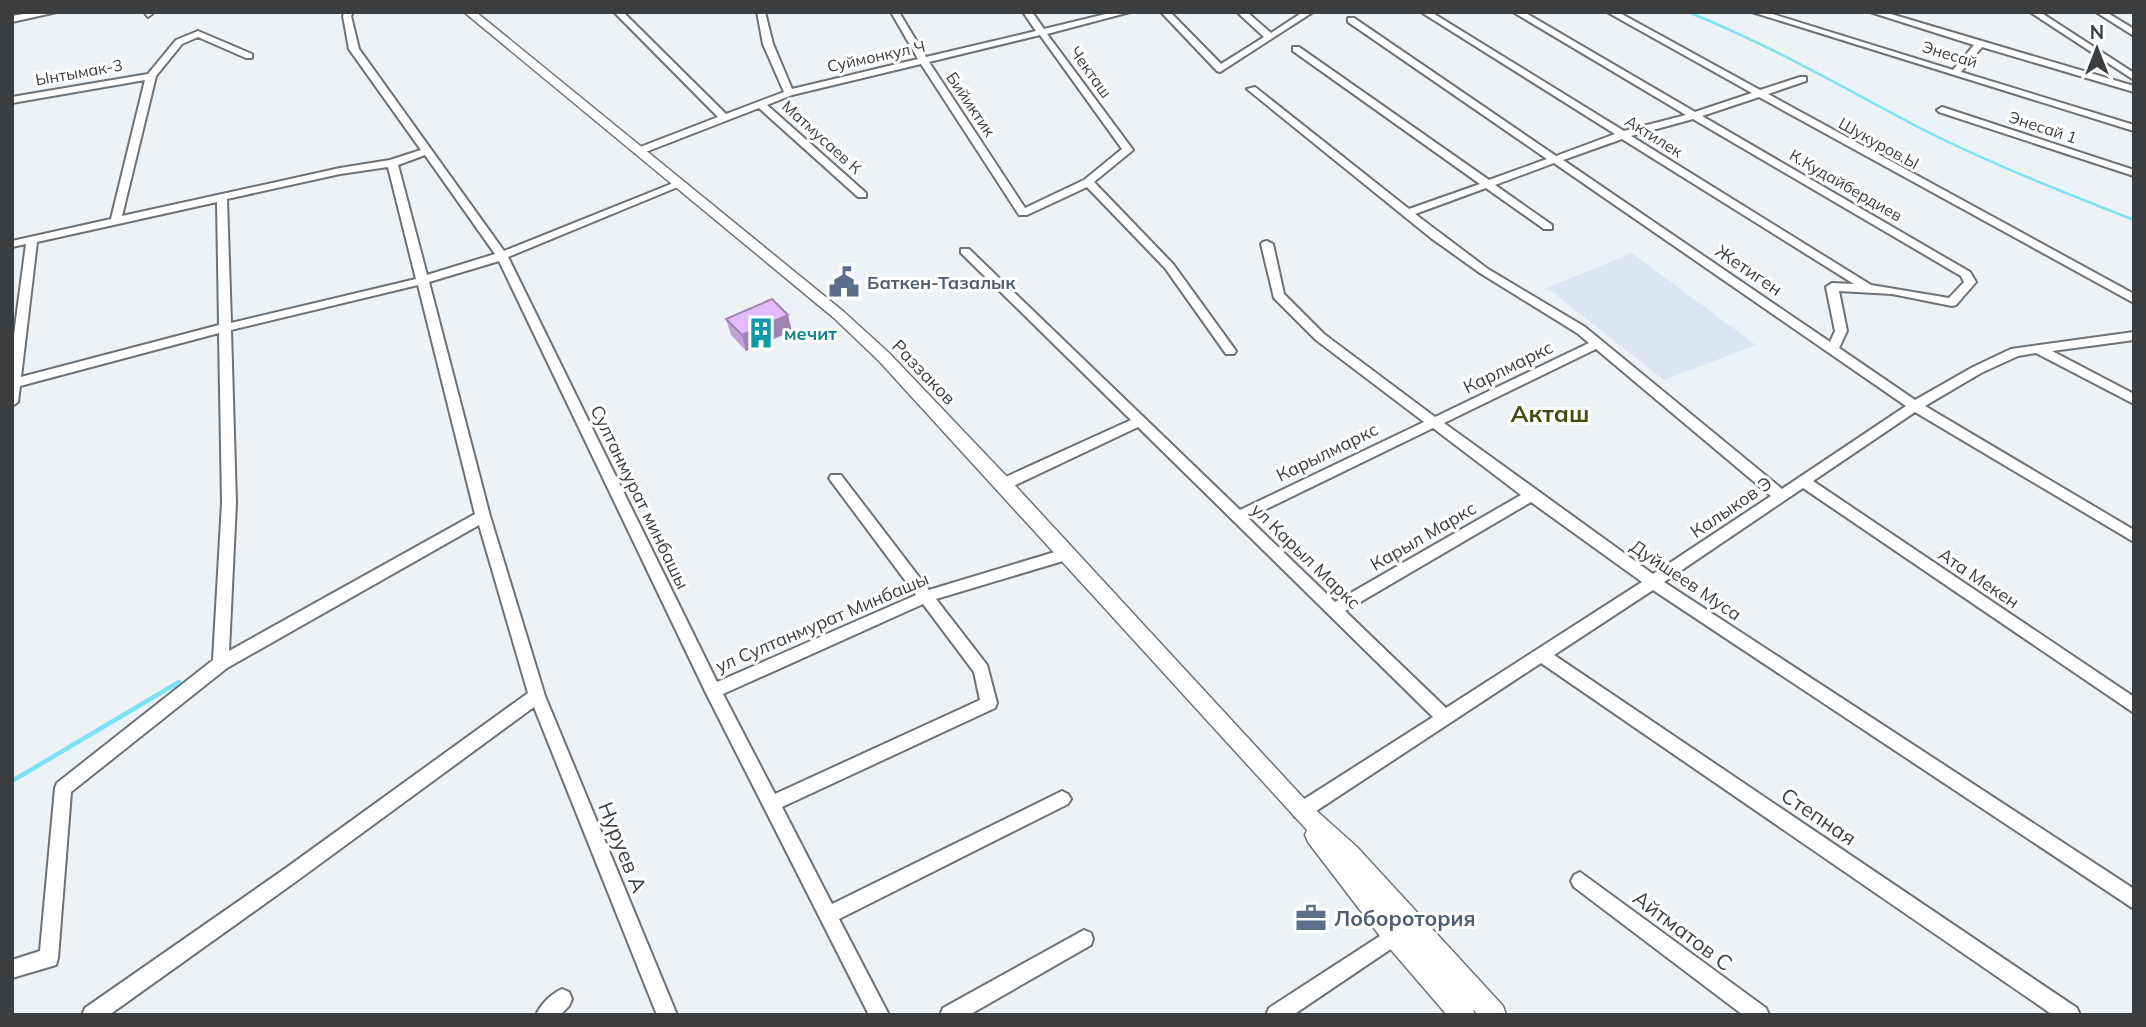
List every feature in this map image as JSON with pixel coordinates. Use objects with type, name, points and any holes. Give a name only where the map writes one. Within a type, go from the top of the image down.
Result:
[{"type":"main road","name":"Раззаков","points":[[469,12],[839,315],[884,357],[1004,484],[1301,811],[1349,854],[1403,929]]},
{"type":"main road","points":[[1403,929],[1463,1015]]},
{"type":"main road","points":[[1403,929],[1494,1015]]},
{"type":"street","points":[[12,19],[53,12]]},
{"type":"street","name":"Султанмурат минбашы","points":[[349,12],[347,16],[354,49],[502,256],[713,691],[879,1015]]},
{"type":"street","points":[[618,12],[725,118]]},
{"type":"street","points":[[761,12],[768,44],[789,93]]},
{"type":"street","name":"Бийиктик","points":[[895,12],[924,62],[1023,213],[1088,182]]},
{"type":"street","name":"Чекташ","points":[[1027,12],[1128,150],[1088,182]]},
{"type":"street","name":"Суймонкул Ч","points":[[639,151],[789,93],[1126,12]]},
{"type":"street","points":[[1165,12],[1220,69],[1309,12]]},
{"type":"street","points":[[1241,12],[1269,36]]},
{"type":"street","name":"Актилек","points":[[1425,12],[1867,286]]},
{"type":"street","name":"К.Кудайбердиев","points":[[1517,12],[1966,274],[1970,282],[1952,302],[1867,286],[1832,287],[1841,331],[1833,349]]},
{"type":"street","name":"Шукуров.Ы","points":[[1611,12],[2134,299]]},
{"type":"street","name":"Энесай","points":[[1756,12],[2134,128]]},
{"type":"street","points":[[1874,12],[2134,89]]},
{"type":"street","points":[[2034,12],[2134,77]]},
{"type":"street","points":[[2100,12],[2134,33]]},
{"type":"street","name":"Жетиген","points":[[1351,20],[1915,406],[2134,537]]},
{"type":"street","points":[[116,220],[151,76],[179,42],[198,34],[249,56]]},
{"type":"street","points":[[1956,72],[1980,44]]},
{"type":"street","points":[[1296,49],[1548,227]]},
{"type":"street","name":"Ынтымак-3","points":[[12,100],[151,76]]},
{"type":"street","points":[[1406,214],[1622,135],[1695,115],[1803,79]]},
{"type":"street","points":[[1252,89],[1406,214],[1485,271],[1559,316],[1597,344],[1781,496]]},
{"type":"street","name":"Матмусаев К","points":[[760,104],[862,195]]},
{"type":"street","name":"Энесай 1","points":[[1942,110],[2134,173]]},
{"type":"street","points":[[12,244],[340,171],[392,163],[427,151]]},
{"type":"street","name":"Нуруев А","points":[[392,163],[483,516],[537,696],[667,1015]]},
{"type":"street","points":[[1088,182],[1169,266],[1230,351]]},
{"type":"street","points":[[14,384],[224,328],[421,281],[502,256],[680,184]]},
{"type":"street","points":[[221,663],[229,503],[222,197]]},
{"type":"street","points":[[12,402],[32,240]]},
{"type":"street","name":"Дуйшеев Муса","points":[[1267,244],[1278,295],[1320,337],[1531,495],[1653,582],[2134,900]]},
{"type":"street","name":"ул Карыл Маркс","points":[[965,251],[1445,718]]},
{"type":"street","name":"Калыков Э","points":[[1301,811],[1653,582],[1915,406],[1976,370],[2015,352],[2134,336]]},
{"type":"street","name":"Карлмаркс","points":[[1434,422],[1597,344]]},
{"type":"street","points":[[2038,349],[2134,400]]},
{"type":"street","points":[[1004,484],[1140,421]]},
{"type":"street","name":"Карылмаркс","points":[[1238,517],[1434,422]]},
{"type":"street","points":[[771,804],[989,703],[981,670],[836,478]]},
{"type":"street","name":"Ата Мекен","points":[[1803,481],[2134,706]]},
{"type":"street","name":"Карыл Маркс","points":[[1334,610],[1531,495]]},
{"type":"street","points":[[12,969],[49,958],[63,788],[221,663],[483,516]]},
{"type":"street","name":"ул Султанмурат Минбашы","points":[[713,691],[927,596],[1068,554]]},
{"type":"street","name":"Степная","points":[[1542,655],[2070,1015]]},
{"type":"street","points":[[92,1015],[537,696]]},
{"type":"street","points":[[828,915],[1062,799]]},
{"type":"street","name":"Айтматов С","points":[[1580,881],[1759,1015]]},
{"type":"street","points":[[1276,1015],[1403,929]]},
{"type":"street","points":[[950,1015],[1084,939]]},
{"type":"street","points":[[546,1015],[562,999]]},
{"type":"shaded area","points":[[1632,253],[1756,345],[1664,380],[1547,288]]},
{"type":"building","points":[[772,299],[788,315],[742,335],[726,319]]},
{"type":"waterway","points":[[1688,12],[1776,52],[1971,153],[2134,220]]},
{"type":"waterway","points":[[12,781],[179,682]]},
{"type":"place","name":"Баткен-Тазалык","points":[[844,282]]},
{"type":"place","name":"мечит","points":[[761,333]]},
{"type":"place","name":"Лоборотория","points":[[1311,918]]},
{"type":"district","name":"Акташ","points":[[1550,413]]}]
